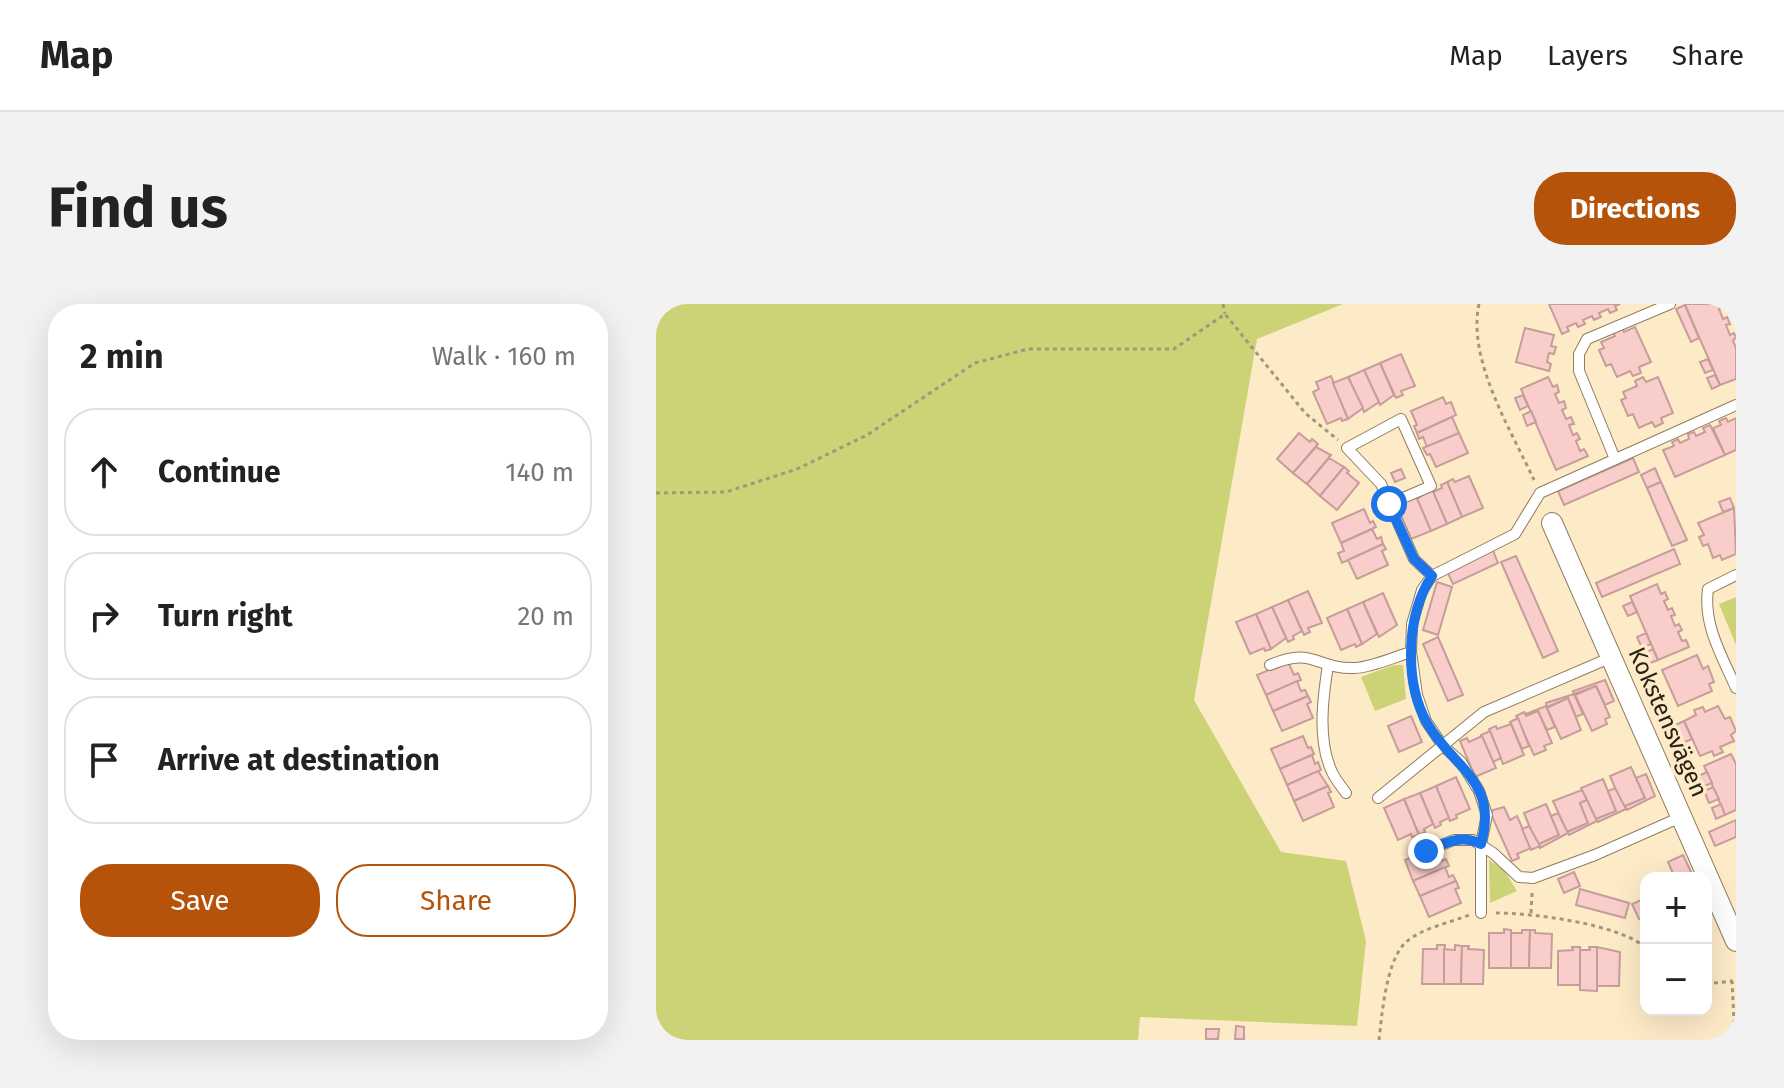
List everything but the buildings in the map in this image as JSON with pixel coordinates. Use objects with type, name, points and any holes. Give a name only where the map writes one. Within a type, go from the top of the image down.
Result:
[{"type":"street","name":"Kokstensvägen","points":[[1552,523],[1736,941]]},
{"type":"lane","points":[[1615,459],[1579,371],[1579,354],[1587,339],[1670,304]]},
{"type":"lane","points":[[1481,913],[1481,844],[1487,815],[1479,791],[1461,762],[1443,746],[1426,721],[1417,695],[1411,652],[1412,624],[1422,590],[1432,576],[1515,534],[1540,493],[1736,405]]},
{"type":"lane","points":[[1389,504],[1431,486],[1401,419],[1347,448],[1381,484],[1389,504],[1414,559],[1432,576]]},
{"type":"lane","points":[[1736,575],[1708,589],[1706,601],[1707,620],[1736,688]]},
{"type":"lane","points":[[1270,665],[1290,656],[1305,656],[1328,665],[1357,668],[1411,652]]},
{"type":"lane","points":[[1378,798],[1484,712],[1612,657]]},
{"type":"lane","points":[[1328,665],[1324,691],[1326,749],[1331,771],[1346,793]]},
{"type":"lane","points":[[1426,851],[1464,838],[1481,844],[1519,877],[1533,878],[1681,817]]},
{"type":"path","points":[[1223,304],[1225,314],[1305,413],[1347,448]]},
{"type":"path","points":[[1479,304],[1477,343],[1489,380],[1540,493]]},
{"type":"path","points":[[656,493],[726,492],[797,469],[867,435],[975,363],[1028,349],[1174,349],[1225,314]]},
{"type":"path","points":[[1531,913],[1533,878]]},
{"type":"path","points":[[1379,1040],[1385,997],[1403,945],[1414,936],[1481,913],[1531,913],[1636,938],[1642,944]]},
{"type":"path","points":[[1712,983],[1734,980],[1735,1040]]},
{"type":"green space","points":[[656,304],[1343,304],[1257,339],[1194,700],[1281,852],[1346,861],[1366,941],[1357,1026],[1140,1017],[1138,1040],[656,1040]]},
{"type":"green space","points":[[1736,597],[1736,645],[1719,604]]},
{"type":"green space","points":[[1394,665],[1403,665],[1406,699],[1375,711],[1361,677]]},
{"type":"green space","points":[[1489,860],[1504,870],[1517,891],[1490,903]]},
{"type":"route","points":[[1389,504],[1414,559],[1432,576],[1422,590],[1412,624],[1411,652],[1417,695],[1426,721],[1443,746],[1461,762],[1479,791],[1487,815],[1481,844],[1464,838],[1426,851]]}]
